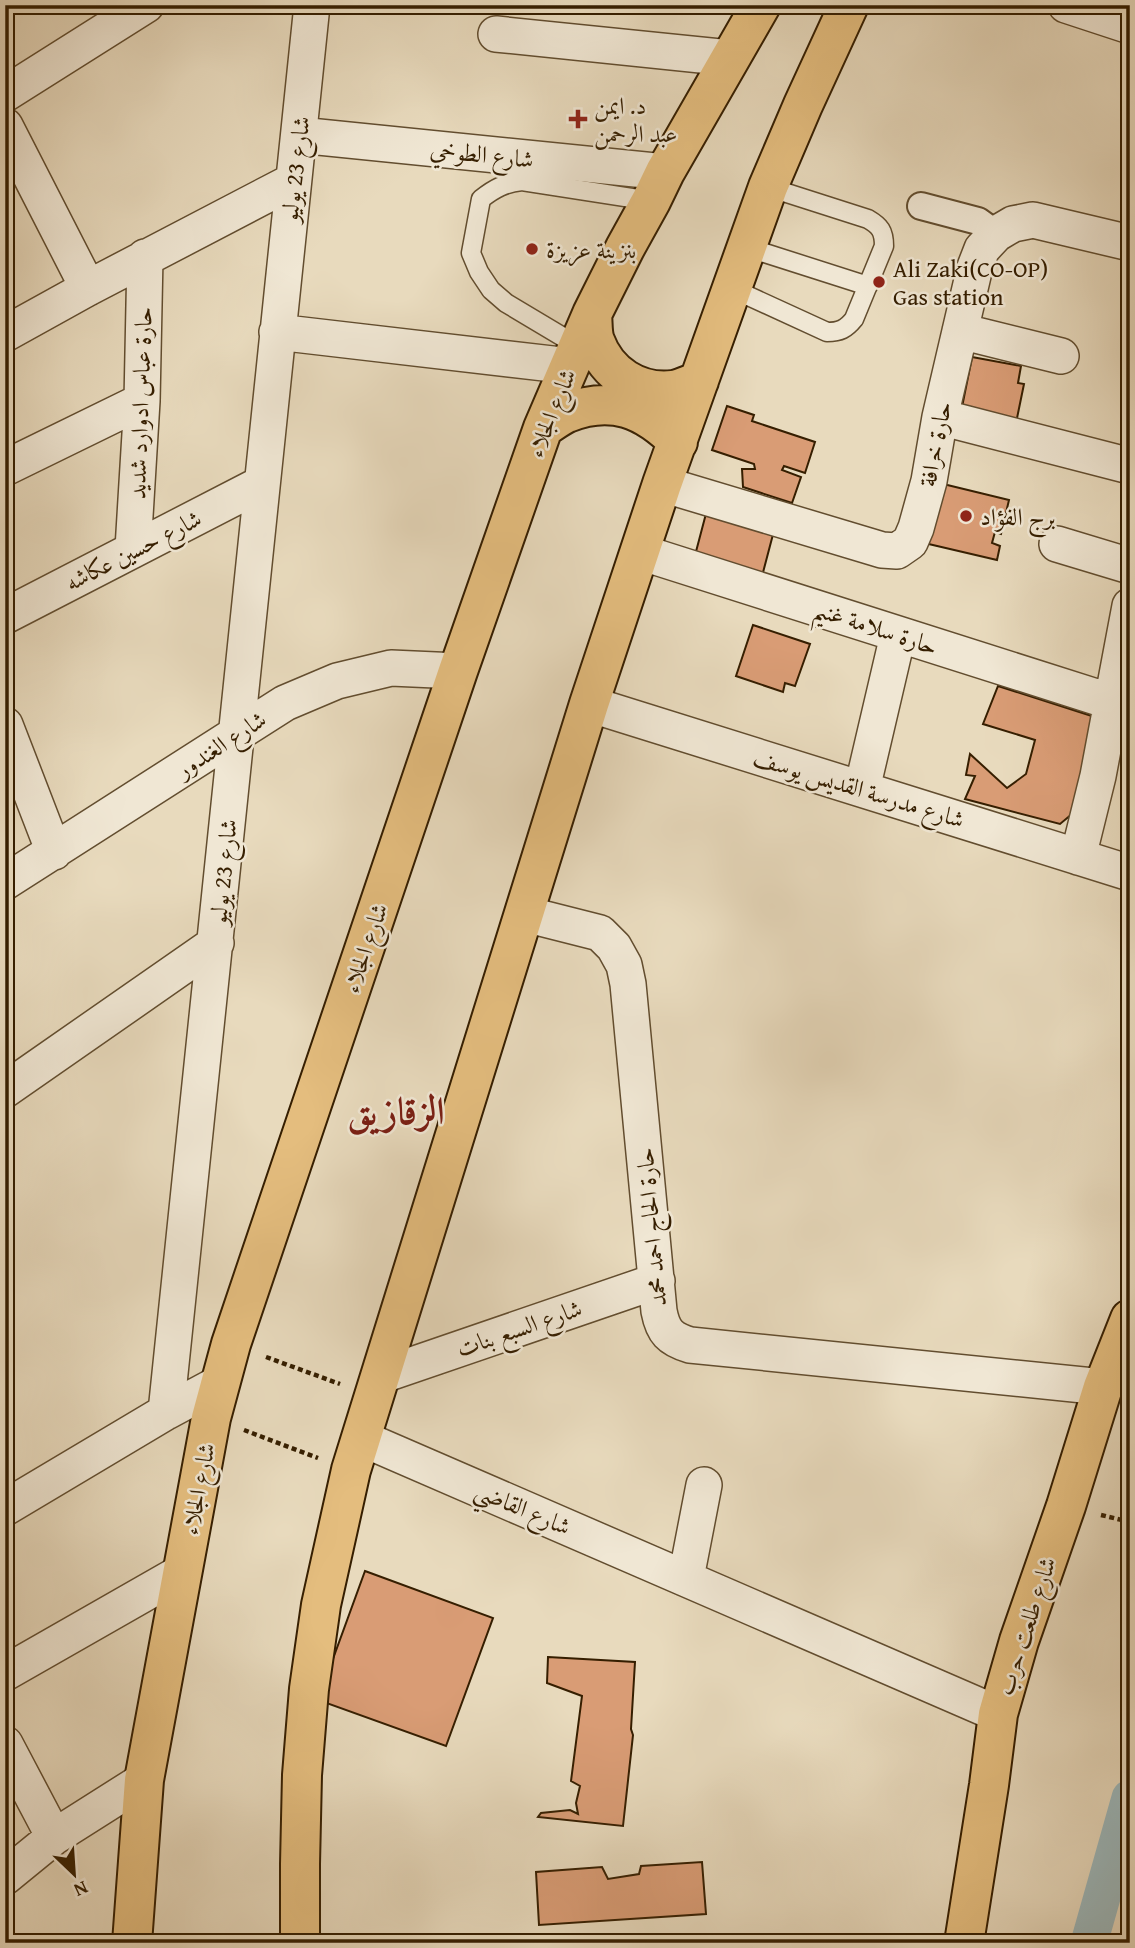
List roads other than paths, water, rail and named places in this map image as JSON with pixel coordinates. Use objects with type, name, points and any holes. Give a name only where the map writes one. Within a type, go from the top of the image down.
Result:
[{"type":"main road","name":"شارع الجلاء","points":[[132,1943],[144,1780],[216,1401],[231,1344],[458,671],[543,428],[625,248],[761,5]]},
{"type":"main road","points":[[300,1943],[302,1775],[309,1689],[321,1605],[356,1454],[589,704],[662,484],[768,187],[849,5]]},
{"type":"main road","points":[[580,342],[594,339],[606,362],[624,380],[648,390],[674,390],[699,381]]},
{"type":"main road","points":[[543,428],[564,414],[588,407],[613,406],[638,412],[660,424],[678,442]]},
{"type":"main road","name":"شارع طلعت حرب","points":[[964,1943],[998,1714],[1019,1641],[1066,1506],[1103,1387],[1130,1319]]},
{"type":"street","points":[[5,94],[146,5]]},
{"type":"street","name":"شارع 23 يوليو","points":[[166,1412],[312,5]]},
{"type":"street","points":[[1066,5],[1130,26]]},
{"type":"street","points":[[496,34],[730,58]]},
{"type":"street","points":[[5,126],[88,288]]},
{"type":"street","name":"شارع الطوخي","points":[[299,135],[658,186]]},
{"type":"street","points":[[5,334],[145,257],[293,181]]},
{"type":"street","points":[[921,206],[978,221],[996,234],[1013,224],[1033,220],[1130,243]]},
{"type":"street","name":"حارة خرافة","points":[[662,484],[882,550],[897,551],[910,542],[929,481],[940,417],[975,267],[982,249],[996,234]]},
{"type":"street","name":"حارة عباس ادوارد شديد","points":[[133,549],[142,401],[145,257]]},
{"type":"street","points":[[960,331],[1061,356]]},
{"type":"street","points":[[277,332],[580,342]]},
{"type":"street","points":[[5,468],[142,401]]},
{"type":"street","points":[[940,417],[1130,466]]},
{"type":"street","name":"شارع حسين عكاشه","points":[[5,616],[261,484]]},
{"type":"street","points":[[1057,544],[1130,566]]},
{"type":"street","name":"حارة سلامة غنيم","points":[[640,552],[1112,702]]},
{"type":"street","points":[[1078,857],[1098,776],[1130,607]]},
{"type":"street","points":[[862,789],[898,635]]},
{"type":"street","name":"شارع الغندور","points":[[5,882],[285,703],[337,681],[391,668],[458,671]]},
{"type":"street","name":"شارع مدرسة القديس يوسف","points":[[589,704],[1130,873]]},
{"type":"street","points":[[5,724],[54,852]]},
{"type":"street","name":"حارة الحاج احمد محمد","points":[[525,914],[600,933],[614,947],[624,965],[661,1324],[668,1334],[678,1342],[690,1345],[1103,1387]]},
{"type":"street","points":[[5,1090],[216,943]]},
{"type":"street","name":"شارع السبع بنات","points":[[377,1386],[657,1281]]},
{"type":"street","points":[[5,1508],[166,1412],[216,1401]]},
{"type":"street","name":"شارع القاضي","points":[[356,1454],[686,1578],[998,1714]]},
{"type":"street","points":[[686,1578],[704,1485]]},
{"type":"street","points":[[5,1673],[182,1572]]},
{"type":"street","points":[[5,1744],[54,1838]]},
{"type":"street","points":[[5,1877],[54,1838],[144,1780]]},
{"type":"lane","points":[[580,342],[506,303],[491,290],[471,253],[481,198],[507,183],[522,181],[658,186]]},
{"type":"lane","points":[[732,289],[827,332],[838,332],[848,327],[854,318],[884,246],[884,233],[877,224],[868,219],[768,187]]},
{"type":"lane","points":[[746,247],[868,286]]},
{"type":"waterway","points":[[1089,1943],[1130,1798]]},
{"type":"place","name":"د. ايمن عبد الرحمن","points":[[578,119]]},
{"type":"place","name":"بنزينة عزيزة","points":[[532,249]]},
{"type":"place","name":"Ali Zaki(CO-OP) Gas station","points":[[879,282]]},
{"type":"place","name":"برج الفؤاد","points":[[966,516]]},
{"type":"district","name":"الزقازيق","points":[[396,1110]]}]
